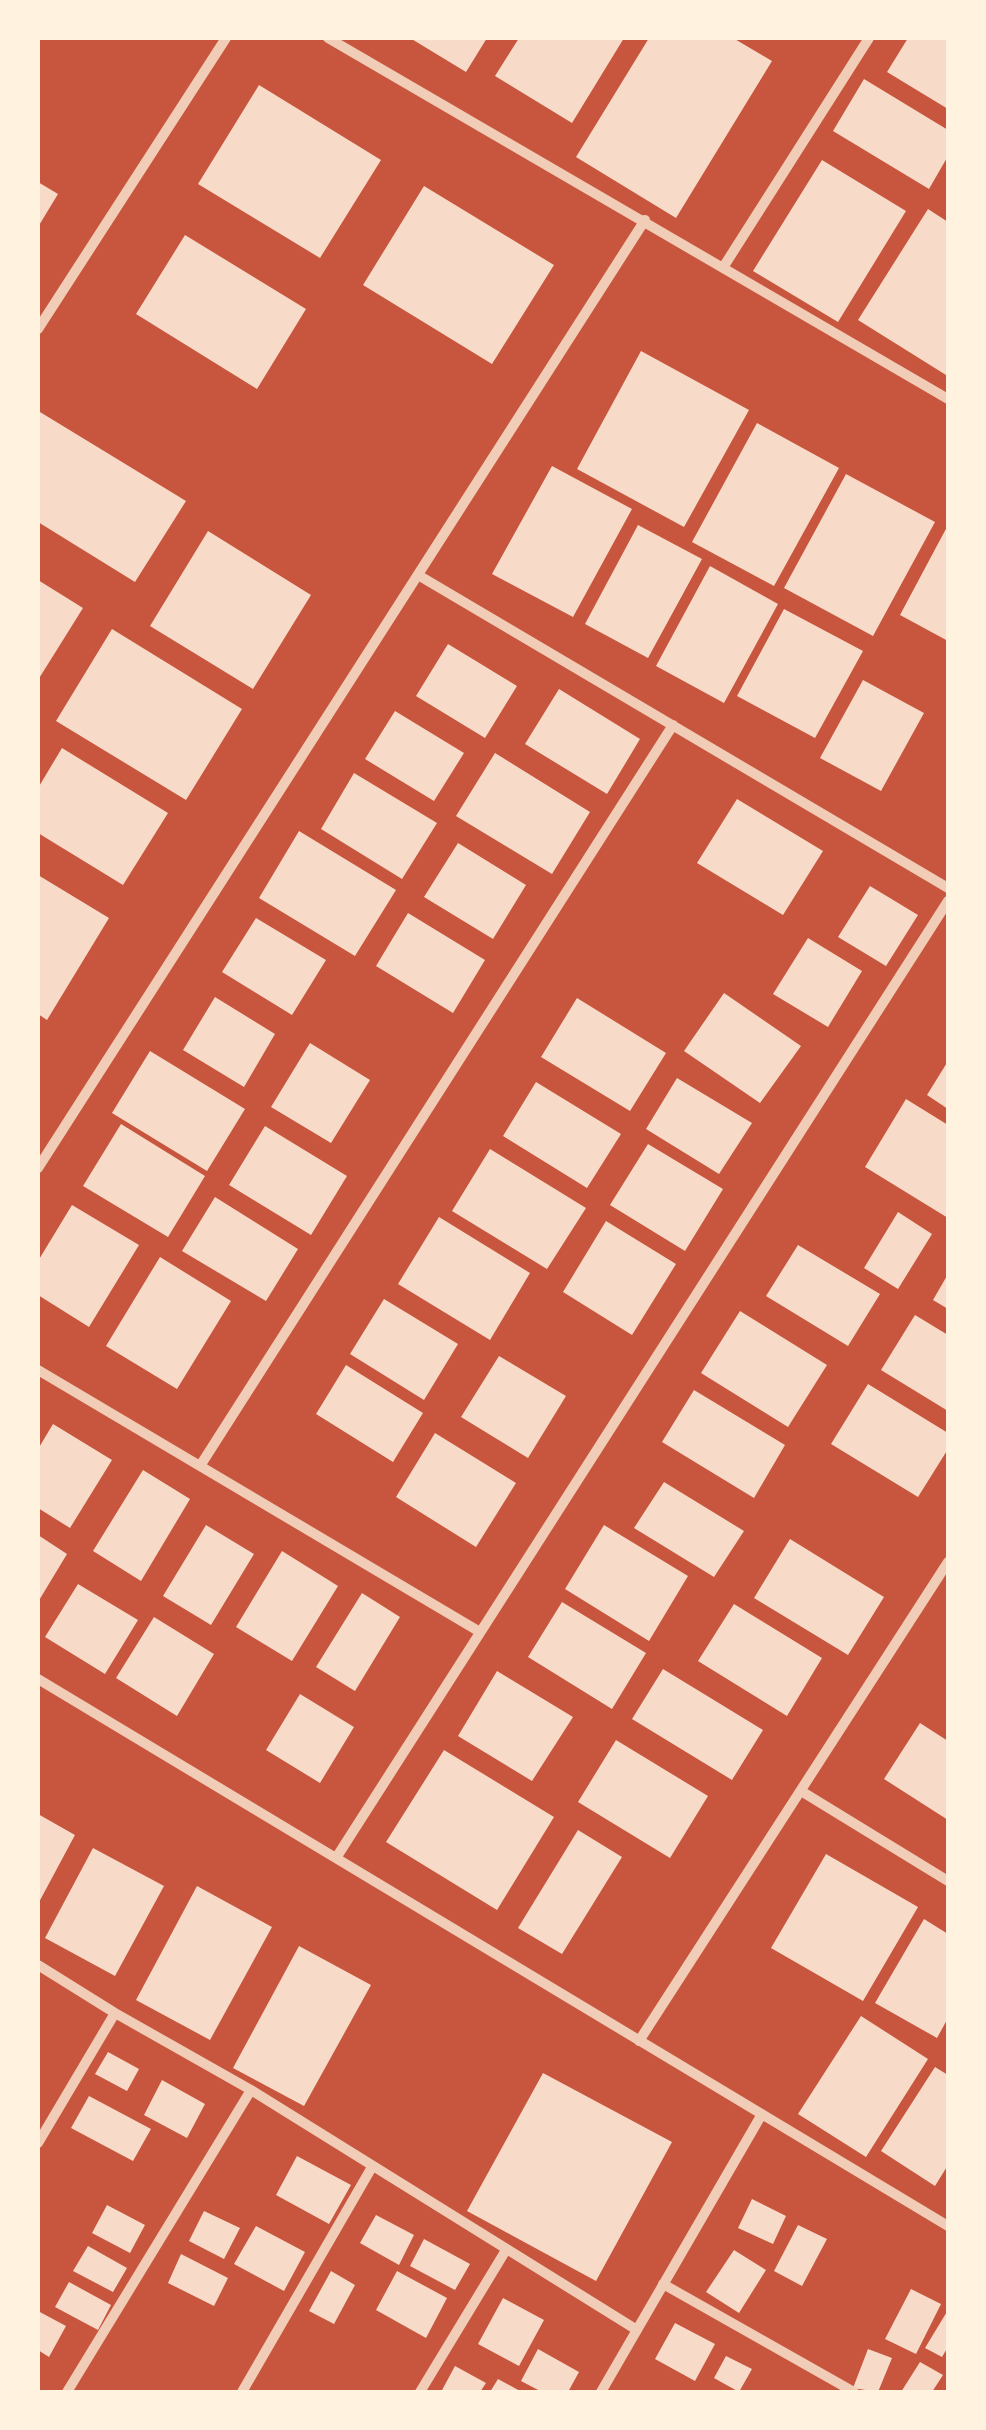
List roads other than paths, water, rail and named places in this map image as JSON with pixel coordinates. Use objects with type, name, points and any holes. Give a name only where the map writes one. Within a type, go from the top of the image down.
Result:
[{"type":"street","points":[[38,329],[226,38]]},
{"type":"street","points":[[328,38],[948,399]]},
{"type":"street","points":[[724,266],[868,38]]},
{"type":"street","points":[[38,1168],[646,220]]},
{"type":"street","points":[[418,575],[948,888]]},
{"type":"street","points":[[200,1466],[673,725]]},
{"type":"street","points":[[336,1858],[948,901]]},
{"type":"street","points":[[38,1370],[480,1632]]},
{"type":"street","points":[[640,2040],[948,1562]]},
{"type":"street","points":[[38,1679],[948,2226]]},
{"type":"street","points":[[801,1791],[948,1881]]},
{"type":"street","points":[[38,1965],[251,2090],[638,2330]]},
{"type":"street","points":[[38,2142],[114,2013]]},
{"type":"street","points":[[67,2392],[251,2090]]},
{"type":"street","points":[[602,2392],[762,2114]]},
{"type":"street","points":[[242,2392],[372,2168]]},
{"type":"street","points":[[420,2392],[506,2250]]},
{"type":"street","points":[[664,2284],[854,2392]]}]
